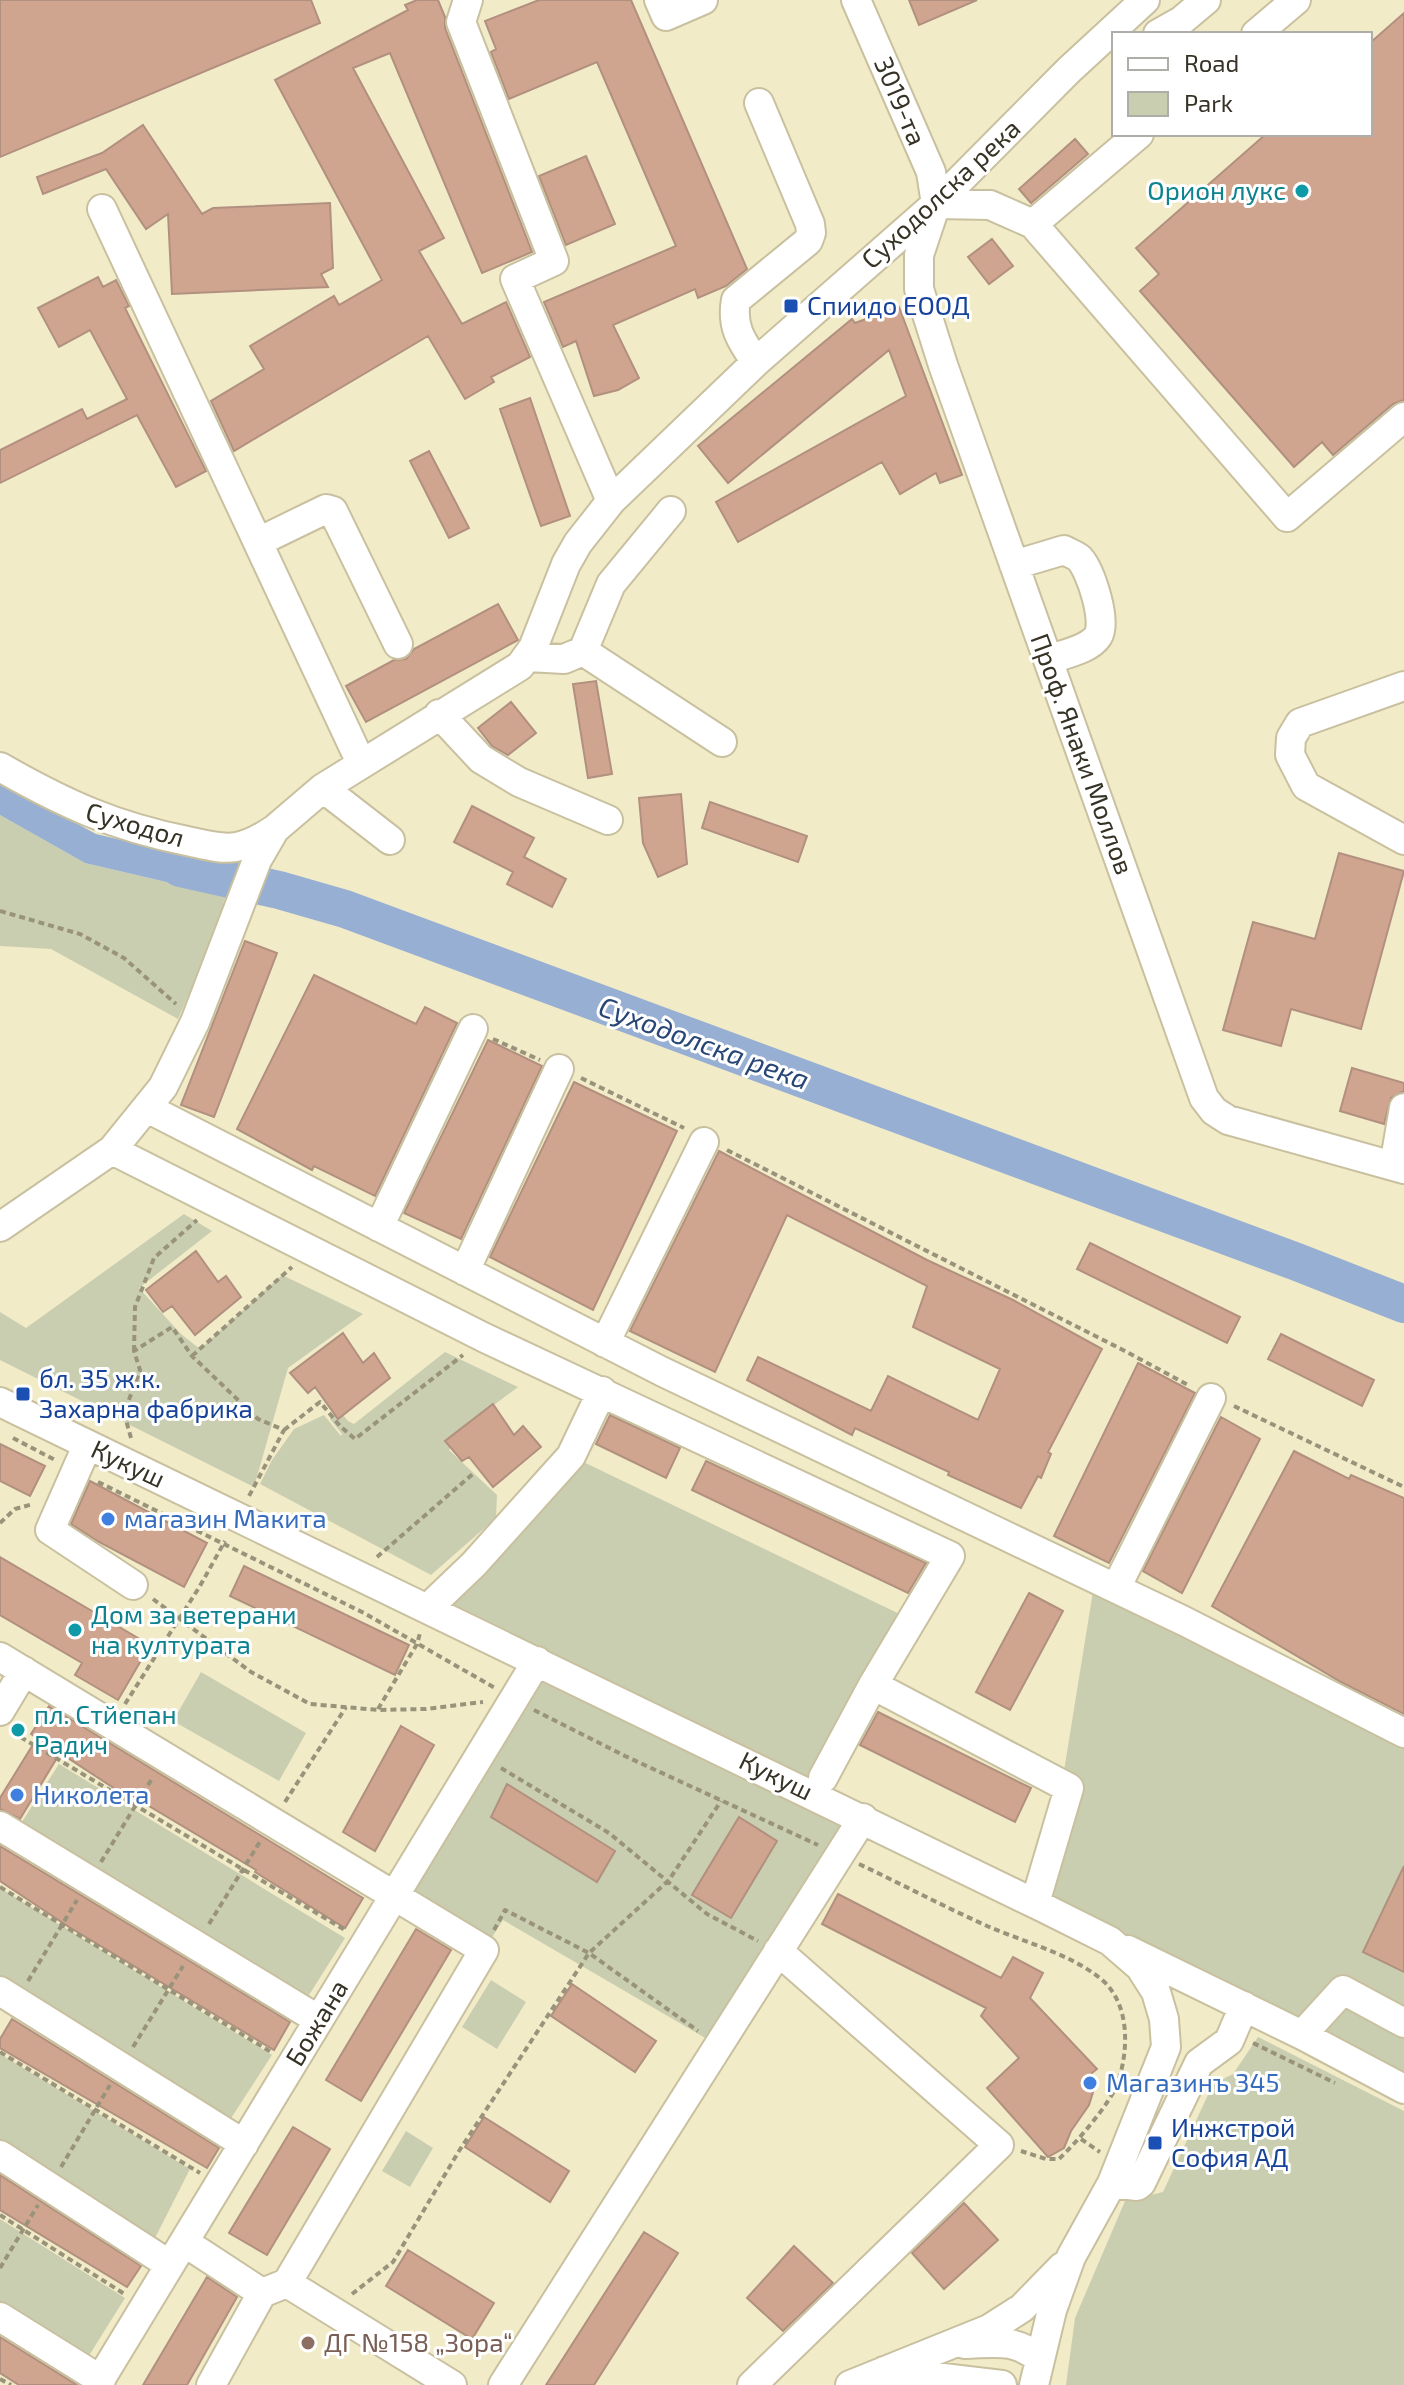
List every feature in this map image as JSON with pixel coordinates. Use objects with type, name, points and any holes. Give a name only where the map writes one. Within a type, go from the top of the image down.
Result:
[{"type":"street","points":[[468,0],[461,22],[554,261],[515,279],[611,501]]},
{"type":"street","points":[[659,0],[666,16],[703,0]]},
{"type":"street","name":"3019-та","points":[[856,0],[931,172],[936,204]]},
{"type":"street","name":"Суходолска река","points":[[1114,32],[1145,0]]},
{"type":"street","points":[[1162,32],[1181,21],[1206,0]]},
{"type":"street","points":[[1258,32],[1296,0]]},
{"type":"street","name":"Суходолска река","points":[[528,657],[566,564],[578,543],[611,501],[756,362],[936,204],[1110,36]]},
{"type":"street","points":[[756,362],[738,337],[733,317],[736,300],[808,241],[811,233],[810,224],[759,103]]},
{"type":"street","points":[[1033,224],[1137,136]]},
{"type":"street","points":[[936,204],[990,205],[1033,224],[1287,517],[1404,417]]},
{"type":"street","name":"Проф. Янаки Моллов","points":[[936,204],[919,255],[919,289],[943,365],[1204,1098],[1214,1111],[1228,1120],[1399,1167]]},
{"type":"street","points":[[102,209],[361,763]]},
{"type":"street","points":[[258,542],[326,509],[333,511],[398,644]]},
{"type":"street","points":[[0,1227],[112,1150],[163,1087],[195,1022],[257,860],[275,829],[323,788],[520,666],[528,657],[564,659],[583,651],[611,584],[671,511]]},
{"type":"street","points":[[1014,565],[1064,550],[1078,557],[1088,572],[1102,620],[1099,635],[1090,645],[1048,660]]},
{"type":"street","points":[[583,651],[722,742]]},
{"type":"street","points":[[1404,686],[1300,723],[1291,738],[1290,755],[1306,786],[1404,840]]},
{"type":"street","points":[[439,714],[481,759],[519,782],[608,820]]},
{"type":"street","name":"Суходол","points":[[0,767],[76,809],[111,823],[172,838],[235,848],[275,829]]},
{"type":"street","points":[[323,788],[390,840]]},
{"type":"street","points":[[379,1227],[473,1029]]},
{"type":"street","points":[[465,1271],[559,1069]]},
{"type":"street","points":[[147,1108],[605,1343],[1116,1588],[1404,1733]]},
{"type":"street","points":[[1399,1167],[1404,1108]]},
{"type":"street","points":[[605,1343],[704,1142]]},
{"type":"street","points":[[112,1150],[485,1338],[950,1556],[873,1685],[823,1778]]},
{"type":"street","points":[[428,1608],[474,1564],[571,1456],[602,1391]]},
{"type":"street","points":[[1116,1588],[1211,1398]]},
{"type":"street","name":"Кукуш","points":[[0,1402],[82,1459],[121,1462],[239,1517],[1035,1903],[1110,1941],[1140,1967],[1156,1992],[1164,2019],[1166,2047],[1112,2183],[1071,2257],[1052,2310],[1037,2372]]},
{"type":"street","points":[[82,1459],[50,1530],[133,1585]]},
{"type":"street","name":"Божана","points":[[99,2382],[537,1661]]},
{"type":"street","points":[[0,1711],[12,1664],[484,1950],[275,2288],[211,2385]]},
{"type":"street","points":[[873,1685],[1069,1788],[1035,1903]]},
{"type":"street","points":[[503,2385],[863,1818]]},
{"type":"street","points":[[0,1826],[319,2020]]},
{"type":"street","points":[[1110,1941],[1404,2089]]},
{"type":"street","points":[[752,2385],[999,2145],[778,1951]]},
{"type":"street","points":[[1302,2035],[1343,1990],[1404,2023]]},
{"type":"street","points":[[0,1991],[244,2144]]},
{"type":"street","points":[[1112,2183],[1137,2186],[1141,2183],[1199,2063],[1229,2041],[1244,2006]]},
{"type":"street","points":[[0,2155],[177,2253],[331,2310],[452,2385]]},
{"type":"street","points":[[850,2385],[884,2378],[989,2329],[1022,2308],[1071,2257]]},
{"type":"street","points":[[0,2317],[99,2382]]},
{"type":"street","points":[[952,2344],[1012,2343],[1025,2347],[1037,2372]]},
{"type":"street","points":[[884,2378],[987,2385]]},
{"type":"path","points":[[0,911],[80,934],[124,958],[195,1022]]},
{"type":"path","points":[[473,1029],[600,1085],[684,1128],[704,1142],[742,1156],[1211,1398],[1248,1411],[1404,1487]]},
{"type":"path","points":[[121,1462],[131,1441],[124,1413],[140,1370],[134,1351],[135,1307],[154,1258],[218,1203]]},
{"type":"path","points":[[192,1356],[310,1250]]},
{"type":"path","points":[[134,1351],[172,1327],[192,1356],[258,1419],[284,1430]]},
{"type":"path","points":[[97,1717],[126,1703],[225,1542],[284,1430],[320,1402],[355,1439],[485,1338]]},
{"type":"path","points":[[13,1438],[82,1459],[225,1542],[364,1613],[513,1699],[625,1756],[984,1925],[1073,1962],[1103,1981],[1116,1999],[1125,2021],[1126,2040],[1118,2084],[1080,2139],[1059,2159],[1046,2159],[999,2145]]},
{"type":"path","points":[[357,1574],[475,1472]]},
{"type":"path","points":[[133,1585],[251,1672],[310,1704],[378,1710],[426,1709],[513,1699]]},
{"type":"path","points":[[378,1710],[417,1644]]},
{"type":"path","points":[[272,1822],[346,1707]]},
{"type":"path","points":[[0,1725],[365,1943]]},
{"type":"path","points":[[478,1756],[609,1833],[707,1914],[778,1951]]},
{"type":"path","points":[[331,2310],[393,2262],[459,2151],[589,1953],[669,1880],[721,1801]]},
{"type":"path","points":[[0,1887],[292,2065]]},
{"type":"path","points":[[484,1950],[505,1910],[589,1953],[719,2046]]},
{"type":"path","points":[[1233,2033],[1347,2088]]},
{"type":"path","points":[[0,2052],[219,2185]]},
{"type":"path","points":[[0,2215],[145,2307]]},
{"type":"path","points":[[0,2379],[11,2385]]},
{"type":"green space","points":[[0,815],[85,863],[226,896],[223,903],[228,905],[178,1019],[51,949],[0,946]]},
{"type":"green space","points":[[184,1214],[212,1231],[139,1288],[181,1334],[200,1349],[282,1275],[363,1314],[288,1368],[254,1487],[0,1360],[0,1312],[26,1328]]},
{"type":"green space","points":[[445,1352],[518,1387],[464,1427],[449,1450],[497,1495],[496,1518],[431,1575],[260,1484],[272,1460],[294,1429],[324,1415],[341,1436],[330,1419],[336,1407],[354,1424]]},
{"type":"green space","points":[[571,1456],[912,1620],[814,1794],[863,1818],[719,2046],[503,1920],[484,1950],[393,1896],[537,1661],[428,1608]]},
{"type":"green space","points":[[1094,1585],[1404,1743],[1404,2089],[1042,1907]]},
{"type":"green space","points":[[201,1672],[306,1733],[279,1781],[173,1721]]},
{"type":"green space","points":[[59,1764],[345,1938],[304,2003],[18,1828]]},
{"type":"green space","points":[[0,1888],[272,2055],[226,2126],[0,1979]]},
{"type":"green space","points":[[491,1980],[526,2002],[497,2049],[462,2027]]},
{"type":"green space","points":[[1258,2037],[1404,2111],[1404,2385],[1066,2385],[1075,2318],[1125,2201],[1163,2192],[1213,2084],[1233,2074]]},
{"type":"green space","points":[[0,2054],[190,2169],[153,2242],[0,2143]]},
{"type":"green space","points":[[406,2131],[433,2148],[410,2187],[382,2171]]},
{"type":"green space","points":[[0,2219],[125,2298],[85,2362],[0,2308]]},
{"type":"water","points":[[0,782],[96,834],[236,867],[226,896],[85,863],[0,815]]},
{"type":"building","points":[[0,0],[311,0],[320,23],[0,157]]},
{"type":"building","points":[[417,0],[438,0],[445,17],[445,28],[532,252],[482,273],[390,53],[353,68],[444,238],[419,251],[462,324],[506,302],[530,357],[491,377],[494,382],[465,399],[428,336],[234,451],[211,401],[264,369],[250,346],[334,296],[339,305],[382,280],[275,80],[408,10],[405,5]]},
{"type":"building","points":[[539,0],[631,0],[747,269],[726,286],[698,298],[695,289],[613,325],[639,378],[618,390],[594,396],[576,341],[563,347],[544,302],[676,246],[597,62],[509,99],[491,52],[496,49],[485,21]]},
{"type":"building","points":[[909,0],[977,0],[919,25]]},
{"type":"building","name":"Орион лукс","points":[[1404,13],[1404,400],[1393,404],[1333,455],[1322,442],[1294,467],[1140,291],[1159,274],[1136,248],[1264,136],[1372,136],[1372,41]]},
{"type":"building","points":[[143,125],[202,214],[213,208],[330,203],[333,268],[321,274],[328,287],[172,294],[168,214],[146,229],[106,169],[43,194],[37,177],[102,153]]},
{"type":"building","points":[[1075,139],[1088,154],[1031,203],[1019,189]]},
{"type":"building","points":[[586,156],[615,224],[566,245],[539,176]]},
{"type":"building","points":[[992,239],[1013,266],[989,284],[968,257]]},
{"type":"building","points":[[98,277],[103,287],[116,280],[129,306],[125,308],[206,471],[176,487],[137,415],[0,483],[0,450],[82,409],[87,419],[127,399],[90,330],[59,347],[38,308]]},
{"type":"building","points":[[899,307],[962,475],[940,483],[936,473],[900,494],[882,462],[738,542],[716,502],[906,396],[889,350],[728,483],[698,446],[852,319],[855,323]]},
{"type":"building","points":[[530,398],[570,516],[541,526],[500,409]]},
{"type":"building","points":[[429,451],[469,528],[449,538],[410,461]]},
{"type":"building","points":[[498,604],[518,640],[366,722],[346,686],[394,660],[406,659],[414,649]]},
{"type":"building","points":[[596,681],[612,774],[588,778],[573,684]]},
{"type":"building","points":[[511,702],[536,733],[508,755],[492,746],[478,728]]},
{"type":"building","points":[[681,794],[687,864],[658,877],[643,843],[639,798]]},
{"type":"building","points":[[710,802],[807,836],[798,862],[702,828]]},
{"type":"building","points":[[472,806],[534,838],[524,857],[566,879],[552,907],[507,884],[513,872],[454,842]]},
{"type":"building","points":[[1339,853],[1404,871],[1361,1029],[1291,1009],[1281,1046],[1223,1030],[1253,922],[1315,939]]},
{"type":"building","points":[[245,941],[277,953],[214,1117],[181,1105]]},
{"type":"building","points":[[314,975],[416,1024],[425,1007],[457,1023],[375,1196],[314,1166],[312,1170],[237,1129]]},
{"type":"building","points":[[488,1040],[542,1066],[461,1239],[404,1213]]},
{"type":"building","points":[[1352,1068],[1404,1083],[1404,1091],[1391,1098],[1384,1124],[1340,1111]]},
{"type":"building","points":[[574,1082],[677,1131],[593,1310],[490,1257]]},
{"type":"building","points":[[719,1151],[927,1260],[1013,1300],[1102,1349],[1048,1452],[1051,1454],[1041,1478],[1038,1476],[1021,1508],[855,1428],[852,1435],[747,1380],[758,1357],[871,1411],[888,1376],[978,1420],[1000,1369],[913,1327],[927,1286],[787,1215],[715,1372],[630,1331]]},
{"type":"building","points":[[1090,1243],[1240,1317],[1227,1343],[1077,1269]]},
{"type":"building","points":[[196,1251],[218,1282],[226,1276],[241,1297],[195,1335],[172,1306],[163,1312],[146,1290]]},
{"type":"building","points":[[343,1333],[363,1363],[374,1353],[390,1378],[338,1419],[315,1387],[308,1393],[290,1373]]},
{"type":"building","points":[[1281,1334],[1374,1380],[1362,1406],[1268,1359]]},
{"type":"building","points":[[1138,1363],[1195,1393],[1109,1563],[1054,1536]]},
{"type":"building","points":[[493,1404],[514,1435],[523,1426],[541,1447],[493,1487],[469,1457],[462,1461],[445,1441]]},
{"type":"building","points":[[610,1415],[680,1448],[666,1478],[596,1444]]},
{"type":"building","points":[[1221,1417],[1260,1439],[1182,1593],[1143,1571]]},
{"type":"building","points":[[0,1444],[45,1466],[30,1496],[0,1481]]},
{"type":"building","points":[[1294,1451],[1349,1479],[1351,1475],[1404,1498],[1404,1714],[1341,1682],[1212,1606]]},
{"type":"building","points":[[706,1461],[926,1563],[908,1593],[692,1490]]},
{"type":"building","points":[[90,1481],[207,1543],[184,1587],[71,1524]]},
{"type":"building","name":"Дом за ветерани на културата","points":[[0,1557],[150,1645],[118,1700],[75,1675],[82,1663],[0,1615]]},
{"type":"building","points":[[244,1566],[409,1645],[395,1675],[230,1596]]},
{"type":"building","points":[[1029,1593],[1063,1611],[1010,1710],[976,1692]]},
{"type":"building","points":[[49,1706],[363,1898],[345,1928],[256,1870],[127,1793],[126,1796],[60,1753],[20,1819],[0,1809],[0,1798],[37,1738],[31,1734]]},
{"type":"building","points":[[878,1712],[1031,1788],[1015,1822],[860,1745]]},
{"type":"building","points":[[401,1726],[434,1745],[375,1851],[343,1832]]},
{"type":"building","points":[[507,1784],[615,1851],[597,1882],[491,1817]]},
{"type":"building","points":[[739,1817],[777,1841],[731,1918],[692,1895]]},
{"type":"building","points":[[0,1846],[290,2022],[274,2050],[69,1927],[0,1881]]},
{"type":"building","points":[[1404,1866],[1404,1972],[1363,1952]]},
{"type":"building","points":[[838,1894],[1001,1978],[1013,1957],[1043,1973],[1030,1998],[1097,2069],[1087,2077],[1094,2089],[1089,2105],[1071,2131],[1064,2148],[1048,2157],[987,2088],[1019,2058],[981,2016],[986,2008],[822,1924]]},
{"type":"building","points":[[416,1929],[451,1950],[361,2101],[326,2080]]},
{"type":"building","points":[[572,1984],[656,2041],[635,2072],[551,2016]]},
{"type":"building","points":[[12,2019],[219,2148],[207,2168],[0,2048],[0,2039]]},
{"type":"building","points":[[484,2117],[569,2171],[550,2202],[465,2147]]},
{"type":"building","points":[[293,2127],[330,2149],[267,2255],[229,2233]]},
{"type":"building","points":[[0,2175],[141,2266],[127,2287],[0,2210]]},
{"type":"building","points":[[964,2203],[998,2240],[944,2289],[912,2253]]},
{"type":"building","points":[[644,2232],[678,2253],[594,2385],[546,2385]]},
{"type":"building","points":[[794,2246],[833,2283],[783,2331],[747,2298]]},
{"type":"building","points":[[408,2250],[494,2303],[472,2339],[386,2286]]},
{"type":"building","points":[[207,2277],[237,2297],[187,2385],[143,2385]]},
{"type":"building","points":[[0,2337],[77,2385],[19,2385],[0,2373]]},
{"type":"waterway","name":"Суходолска река","points":[[180,868],[279,890],[345,909],[1404,1304]]},
{"type":"place","name":"Орион лукс","points":[[1302,191]]},
{"type":"place","name":"Спиидо ЕООД","points":[[791,306]]},
{"type":"place","name":"бл. 35 ж.к. Захарна фабрика","points":[[23,1394]]},
{"type":"place","name":"магазин Макита","points":[[108,1519]]},
{"type":"place","name":"Дом за ветерани на културата","points":[[75,1630]]},
{"type":"place","name":"пл. Стйепан Радич","points":[[18,1730]]},
{"type":"place","name":"Николета","points":[[17,1795]]},
{"type":"place","name":"Магазинъ 345","points":[[1090,2083]]},
{"type":"place","name":"Инжстрой София АД","points":[[1155,2143]]},
{"type":"place","name":"ДГ №158 „Зора“","points":[[308,2343]]}]
